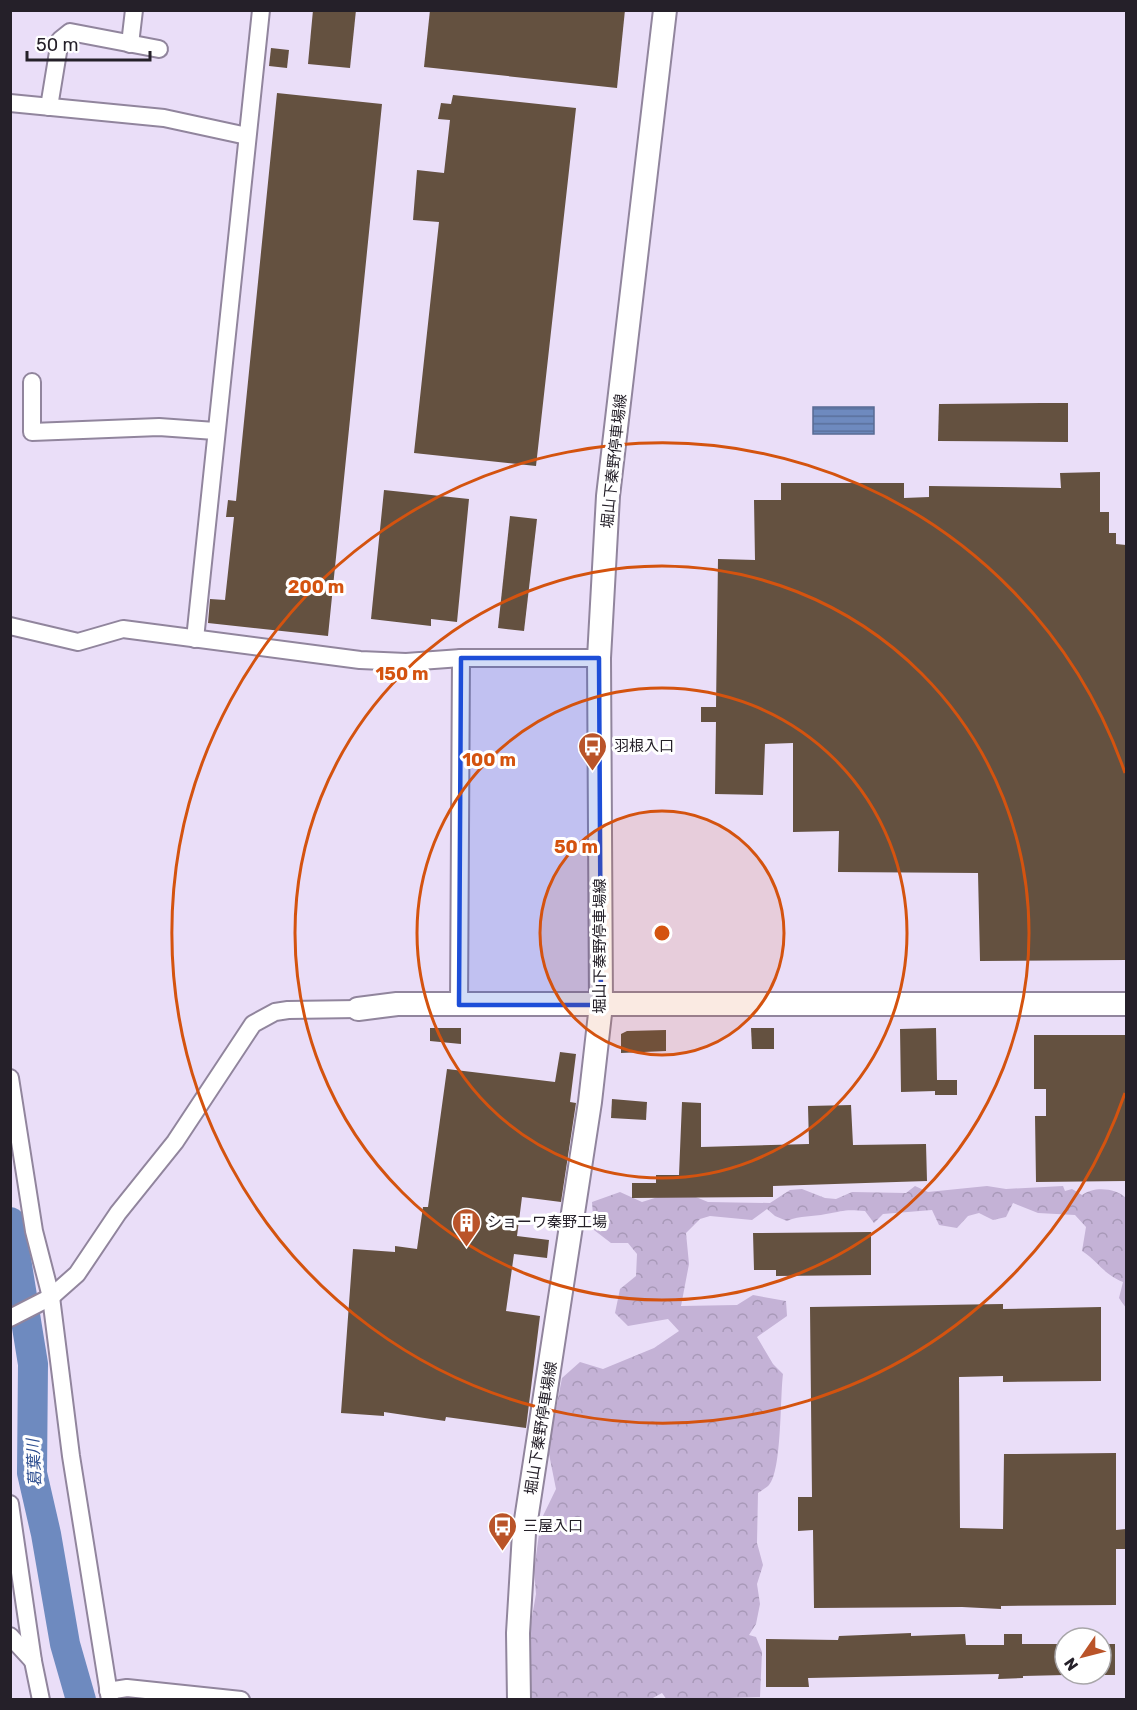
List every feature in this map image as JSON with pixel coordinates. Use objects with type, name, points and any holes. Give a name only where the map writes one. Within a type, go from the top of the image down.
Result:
[{"type":"main road","name":"堀山下秦野停車場線","points":[[519,1700],[518,1633],[524,1533],[562,1296],[590,1102],[601,1005],[599,658],[608,496],[665,10]]},
{"type":"main road","points":[[358,1009],[397,1004],[1126,1004]]},
{"type":"street","points":[[130,44],[134,10]]},
{"type":"street","points":[[195,639],[215,431],[261,10]]},
{"type":"street","points":[[49,106],[60,40],[70,33],[159,49]]},
{"type":"street","points":[[10,103],[164,118],[247,136]]},
{"type":"street","points":[[32,382],[32,432],[159,427],[215,431]]},
{"type":"street","points":[[10,626],[78,642],[123,629],[360,660],[406,662],[461,658],[599,658]]},
{"type":"street","points":[[459,1005],[461,658]]},
{"type":"street","points":[[10,1318],[47,1300],[77,1274],[118,1213],[175,1142],[253,1024],[275,1012],[288,1010],[358,1009]]},
{"type":"street","points":[[10,1078],[109,1695],[127,1688],[242,1700]]},
{"type":"street","points":[[10,1504],[33,1661],[41,1700]]},
{"type":"street","points":[[10,1636],[33,1661]]},
{"type":"highlighted area","points":[[461,658],[599,658],[601,1005],[459,1005]]},
{"type":"green space","points":[[915,1186],[928,1192],[987,1186],[1006,1189],[1063,1186],[1065,1191],[1072,1189],[1082,1195],[1099,1189],[1117,1192],[1126,1198],[1126,1308],[1119,1298],[1123,1282],[1082,1251],[1086,1227],[1075,1215],[1038,1213],[1013,1203],[1006,1217],[993,1220],[979,1213],[968,1216],[957,1228],[939,1225],[932,1210],[883,1214],[874,1223],[865,1211],[853,1210],[787,1221],[775,1216],[767,1209],[752,1220],[710,1216],[700,1219],[686,1233],[689,1264],[681,1306],[737,1305],[753,1295],[786,1301],[787,1316],[757,1337],[773,1364],[783,1374],[776,1465],[769,1485],[758,1493],[757,1543],[763,1565],[757,1584],[760,1604],[756,1624],[749,1635],[756,1637],[762,1652],[760,1697],[667,1700],[662,1693],[651,1699],[532,1699],[526,1685],[529,1634],[536,1594],[534,1570],[541,1520],[556,1489],[548,1449],[562,1378],[580,1362],[603,1369],[654,1348],[679,1331],[668,1319],[628,1326],[615,1313],[620,1289],[636,1276],[637,1254],[628,1243],[611,1243],[594,1230],[592,1202],[620,1192],[642,1202],[661,1196],[691,1195],[708,1202],[770,1203],[790,1190],[802,1189],[825,1198],[836,1199],[852,1192],[906,1193]]},
{"type":"water","points":[[813,407],[874,407],[874,434],[813,434]]},
{"type":"building","points":[[313,10],[356,10],[350,68],[308,64]]},
{"type":"building","points":[[430,10],[625,10],[617,88],[424,67]]},
{"type":"building","points":[[271,48],[289,50],[287,68],[269,66]]},
{"type":"building","points":[[277,93],[382,104],[328,636],[208,623],[210,599],[225,600],[234,517],[226,517],[228,500],[236,501]]},
{"type":"building","points":[[453,95],[576,108],[536,466],[414,453],[439,222],[413,220],[417,170],[444,173],[450,120],[438,119],[441,103],[451,104]]},
{"type":"building","points":[[1068,403],[1068,442],[938,441],[939,404]]},
{"type":"building","points":[[1100,472],[1100,512],[1109,512],[1109,533],[1116,533],[1116,544],[1126,545],[1126,960],[980,961],[978,873],[838,872],[839,831],[793,832],[793,743],[765,744],[763,795],[715,794],[716,722],[701,722],[701,707],[716,707],[718,559],[755,560],[754,500],[781,500],[781,483],[904,483],[904,498],[929,497],[929,486],[1061,488],[1060,473]]},
{"type":"building","points":[[384,490],[469,499],[457,622],[431,619],[431,626],[371,619]]},
{"type":"building","points":[[510,516],[537,519],[524,631],[498,628]]},
{"type":"building","points":[[430,1028],[461,1028],[461,1044],[430,1041]]},
{"type":"building","points":[[751,1028],[774,1028],[774,1049],[752,1049]]},
{"type":"building","points":[[936,1028],[937,1080],[957,1080],[957,1095],[935,1095],[935,1091],[901,1092],[900,1029]]},
{"type":"building","points":[[666,1030],[666,1051],[621,1053],[621,1034],[627,1031]]},
{"type":"building","points":[[1034,1035],[1126,1035],[1126,1181],[1036,1182],[1035,1116],[1046,1116],[1046,1089],[1034,1089]]},
{"type":"building","name":"ショーワ秦野工場","points":[[560,1052],[576,1054],[570,1102],[576,1103],[561,1202],[522,1197],[517,1236],[549,1240],[547,1258],[514,1254],[506,1311],[540,1316],[526,1428],[446,1417],[445,1421],[384,1412],[384,1416],[341,1413],[353,1249],[395,1252],[395,1246],[417,1249],[423,1207],[428,1207],[447,1069],[555,1082]]},
{"type":"building","points":[[612,1099],[647,1102],[646,1120],[611,1118]]},
{"type":"building","points":[[682,1102],[701,1103],[701,1147],[809,1144],[808,1106],[851,1105],[853,1145],[926,1144],[927,1181],[773,1186],[773,1197],[632,1198],[632,1183],[656,1183],[656,1175],[679,1175]]},
{"type":"building","points":[[871,1232],[871,1275],[776,1276],[776,1270],[754,1270],[753,1233]]},
{"type":"building","points":[[1003,1304],[1003,1309],[1101,1307],[1101,1381],[1003,1382],[1003,1376],[959,1377],[960,1528],[1003,1529],[1004,1454],[1116,1453],[1116,1530],[1126,1529],[1126,1549],[1116,1549],[1116,1605],[1001,1606],[1001,1609],[814,1608],[813,1530],[798,1531],[798,1497],[812,1497],[810,1307]]},
{"type":"building","points":[[911,1633],[911,1636],[965,1634],[966,1645],[1004,1645],[1004,1634],[1022,1634],[1022,1644],[1053,1644],[1053,1675],[998,1679],[999,1674],[808,1678],[809,1687],[766,1687],[766,1639],[838,1640],[839,1636]]},
{"type":"building","points":[[1113,1644],[1115,1644],[1115,1675],[1113,1675]]},
{"type":"waterway","name":"葛葉川","points":[[10,1222],[33,1364],[32,1473],[46,1534],[65,1644],[81,1700]]},
{"type":"place","name":"羽根入口","points":[[593,772]]},
{"type":"place","name":"ショーワ秦野工場","points":[[466,1248]]},
{"type":"place","name":"三屋入口","points":[[502,1552]]}]
